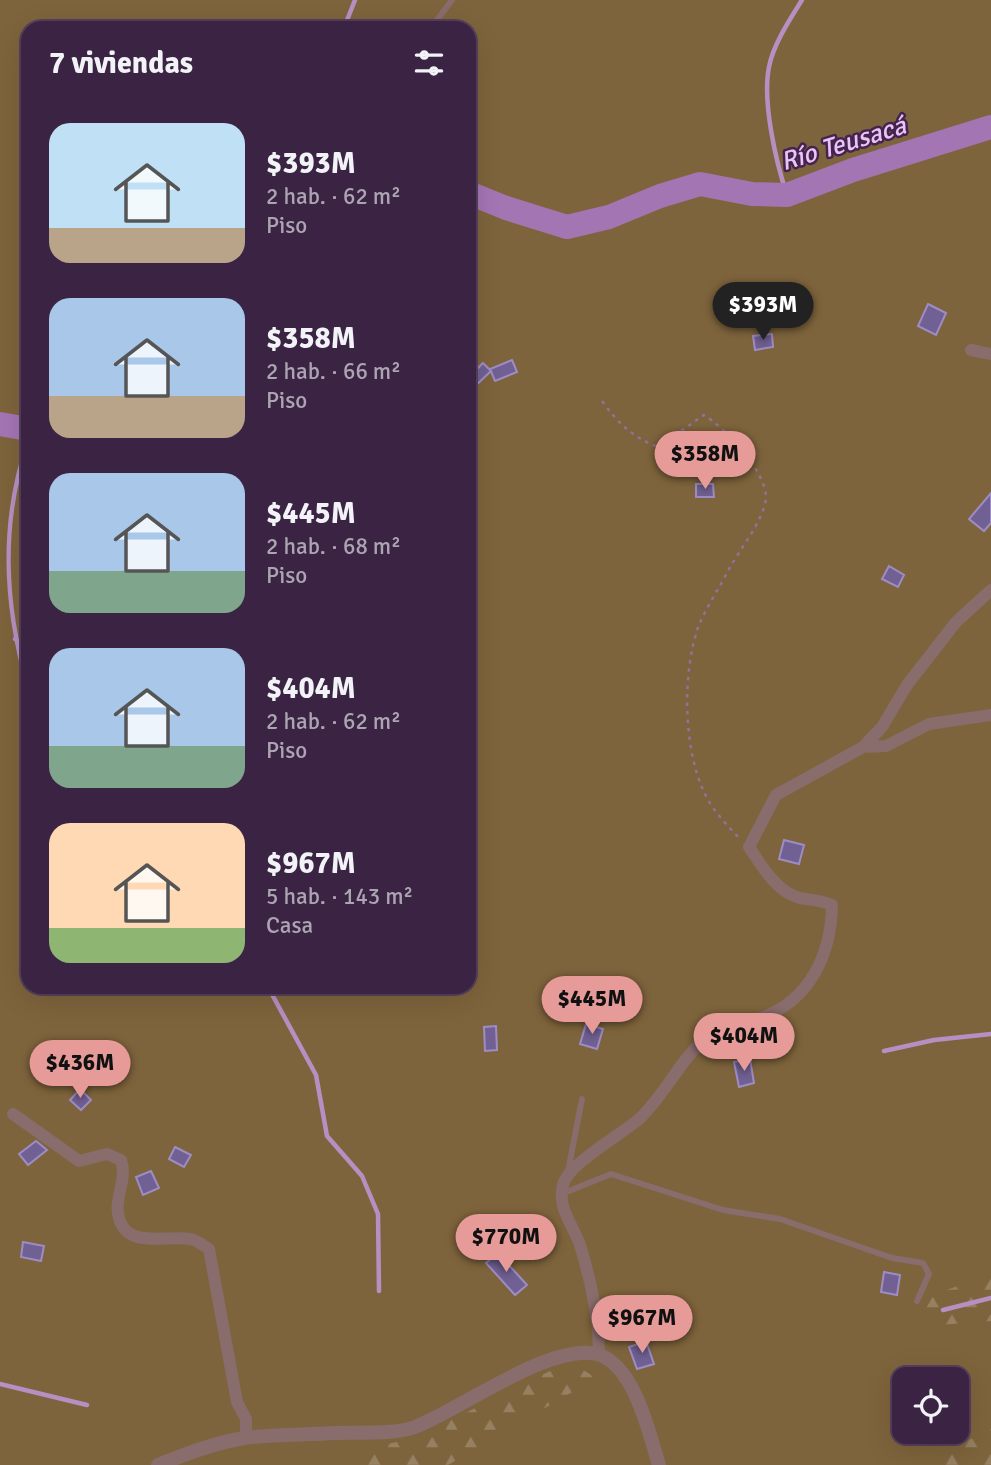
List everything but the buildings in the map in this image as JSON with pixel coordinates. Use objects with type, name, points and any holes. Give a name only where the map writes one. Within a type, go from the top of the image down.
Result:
[{"type":"street","points":[[971,350],[991,354]]},
{"type":"street","points":[[599,1355],[599,1323],[579,1244],[562,1207],[567,1176],[640,1118],[667,1089],[706,1039],[732,1026],[763,1017],[802,994],[816,972],[832,928],[832,905],[797,898],[777,886],[749,847],[776,795],[863,747],[882,727],[907,685],[956,622],[991,590]]},
{"type":"street","points":[[863,747],[886,746],[929,724],[991,715]]},
{"type":"street","points":[[13,1114],[79,1161],[107,1154],[121,1160],[125,1172],[117,1213],[121,1228],[133,1238],[193,1239],[209,1249],[237,1402],[246,1419],[246,1438]]},
{"type":"street","points":[[158,1465],[204,1447],[246,1438],[411,1428],[454,1410],[530,1367],[564,1355],[599,1355],[617,1366],[635,1393],[659,1465]]},
{"type":"lane","points":[[436,21],[452,0]]},
{"type":"lane","points":[[567,1176],[582,1099]]},
{"type":"lane","points":[[562,1194],[611,1174],[723,1210],[780,1219],[892,1258],[923,1263],[929,1274],[916,1301]]},
{"type":"path","points":[[602,401],[620,426],[658,447],[704,415],[720,424],[761,479],[766,498],[752,531],[699,625],[688,671],[689,737],[703,791],[720,818],[749,847]]},
{"type":"green space","points":[[0,0],[991,0],[991,1465],[0,1465]]},
{"type":"green space","points":[[991,1274],[991,1321],[926,1326],[905,1305]]},
{"type":"green space","points":[[577,1366],[596,1378],[448,1465],[362,1465],[374,1447],[415,1438],[552,1370]]},
{"type":"green space","points":[[991,1429],[991,1465],[937,1465],[933,1458],[961,1444],[969,1444],[969,1440]]},
{"type":"waterway","points":[[347,21],[355,0]]},
{"type":"waterway","points":[[787,195],[771,132],[767,81],[774,50],[802,0]]},
{"type":"waterway","name":"Río Teusacá","points":[[476,196],[567,227],[609,217],[660,196],[700,184],[752,194],[787,195],[853,170],[991,127]]},
{"type":"waterway","name":"Río Teusacá","points":[[0,424],[21,428]]},
{"type":"waterway","points":[[21,465],[9,533],[8,564],[14,625],[21,660]]},
{"type":"waterway","points":[[15,639],[21,644]]},
{"type":"waterway","points":[[272,994],[316,1075],[327,1136],[362,1176],[378,1214],[379,1291]]},
{"type":"waterway","points":[[884,1051],[934,1040],[991,1034]]},
{"type":"waterway","points":[[943,1310],[991,1298]]},
{"type":"waterway","points":[[0,1384],[87,1405]]}]
